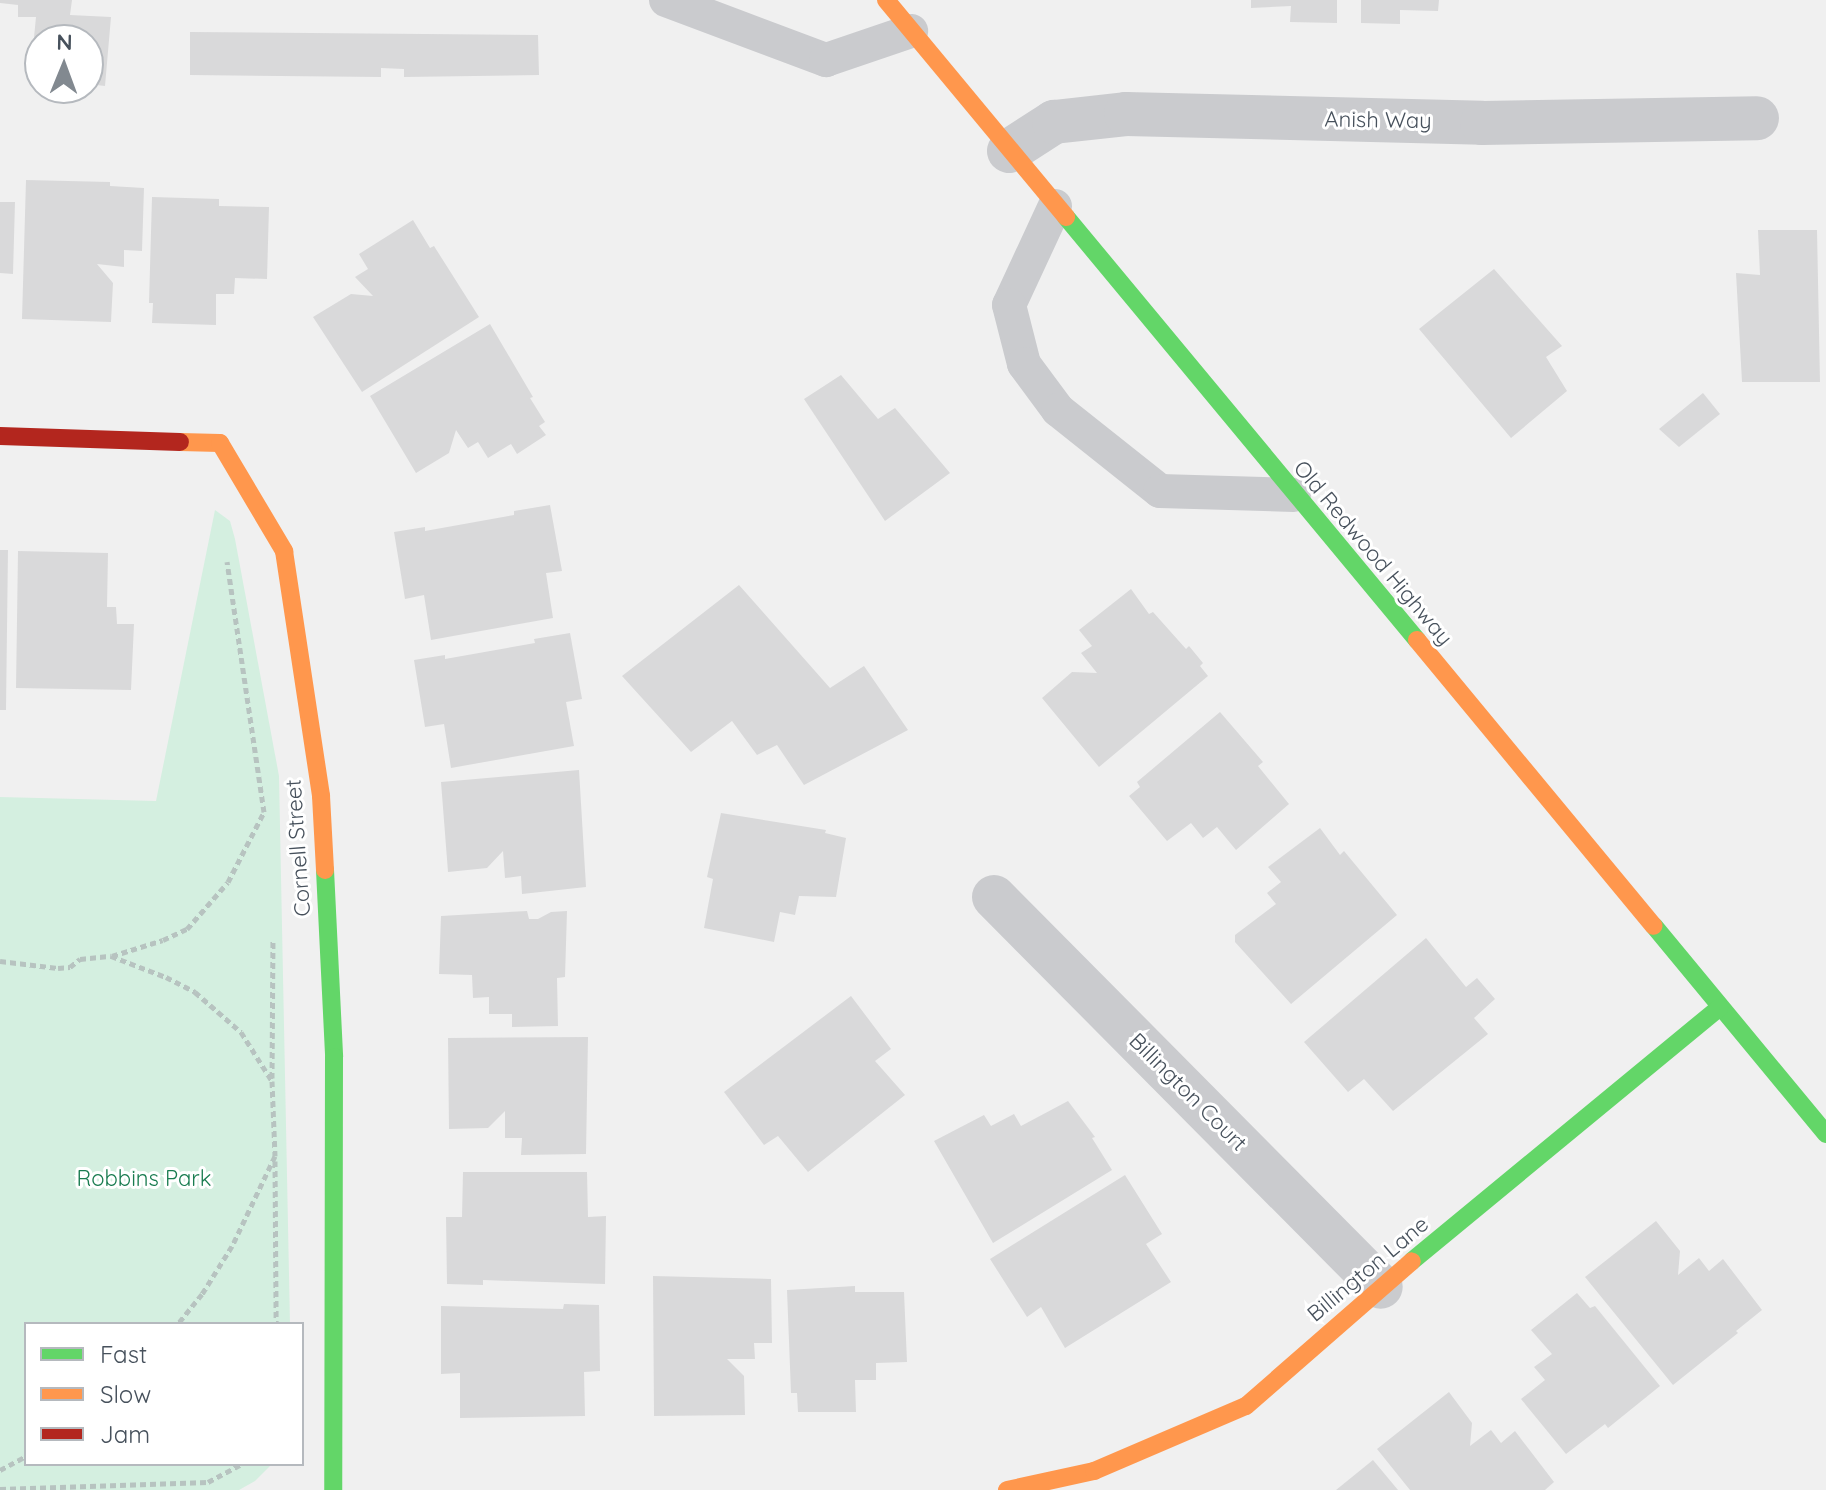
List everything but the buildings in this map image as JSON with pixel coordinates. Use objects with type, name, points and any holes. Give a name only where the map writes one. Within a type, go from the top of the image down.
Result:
[{"type":"street","name":"Old Redwood Highway","points":[[886,0],[1826,1134]]},
{"type":"street","name":"Anish Way","points":[[1009,151],[1054,122],[1126,114],[1482,123],[1757,118]]},
{"type":"street","name":"Cornell Street","points":[[0,436],[220,443],[284,551],[323,826],[334,1057],[333,1490]]},
{"type":"street","name":"Billington Court","points":[[994,897],[1381,1287]]},
{"type":"street","name":"Billington Lane","points":[[1007,1490],[1094,1471],[1246,1406],[1381,1287],[1719,1008]]},
{"type":"lane","points":[[666,0],[826,60],[911,31]]},
{"type":"lane","points":[[1055,206],[1009,305],[1024,364],[1058,410],[1160,491],[1294,495]]},
{"type":"path","points":[[237,625],[267,823]]},
{"type":"path","points":[[0,961],[70,967],[80,959],[111,956],[187,929],[228,882],[264,812]]},
{"type":"path","points":[[273,939],[276,1322]]},
{"type":"path","points":[[111,956],[166,977],[207,1001],[241,1032],[272,1081]]},
{"type":"path","points":[[180,1322],[202,1294],[232,1246],[275,1156]]},
{"type":"path","points":[[0,1470],[24,1457]]},
{"type":"path","points":[[0,1489],[208,1482],[238,1466]]},
{"type":"green space","name":"Robbins Park","points":[[215,510],[230,521],[235,539],[279,776],[290,1322],[24,1322],[24,1466],[270,1466],[255,1481],[239,1490],[0,1490],[0,797],[156,801]]},
{"type":"traffic: fast","points":[[1066,217],[1417,640]]},
{"type":"traffic: fast","points":[[325,870],[334,1057],[333,1490]]},
{"type":"traffic: fast","points":[[1654,926],[1826,1134]]},
{"type":"traffic: fast","points":[[1412,1261],[1719,1008]]},
{"type":"traffic: slow","points":[[886,0],[1066,217]]},
{"type":"traffic: slow","points":[[180,442],[220,443],[284,551],[321,796],[325,870]]},
{"type":"traffic: slow","points":[[1417,640],[1654,926]]},
{"type":"traffic: slow","points":[[1007,1490],[1094,1471],[1246,1406],[1412,1261]]},
{"type":"traffic: jam","points":[[0,436],[180,442]]}]
